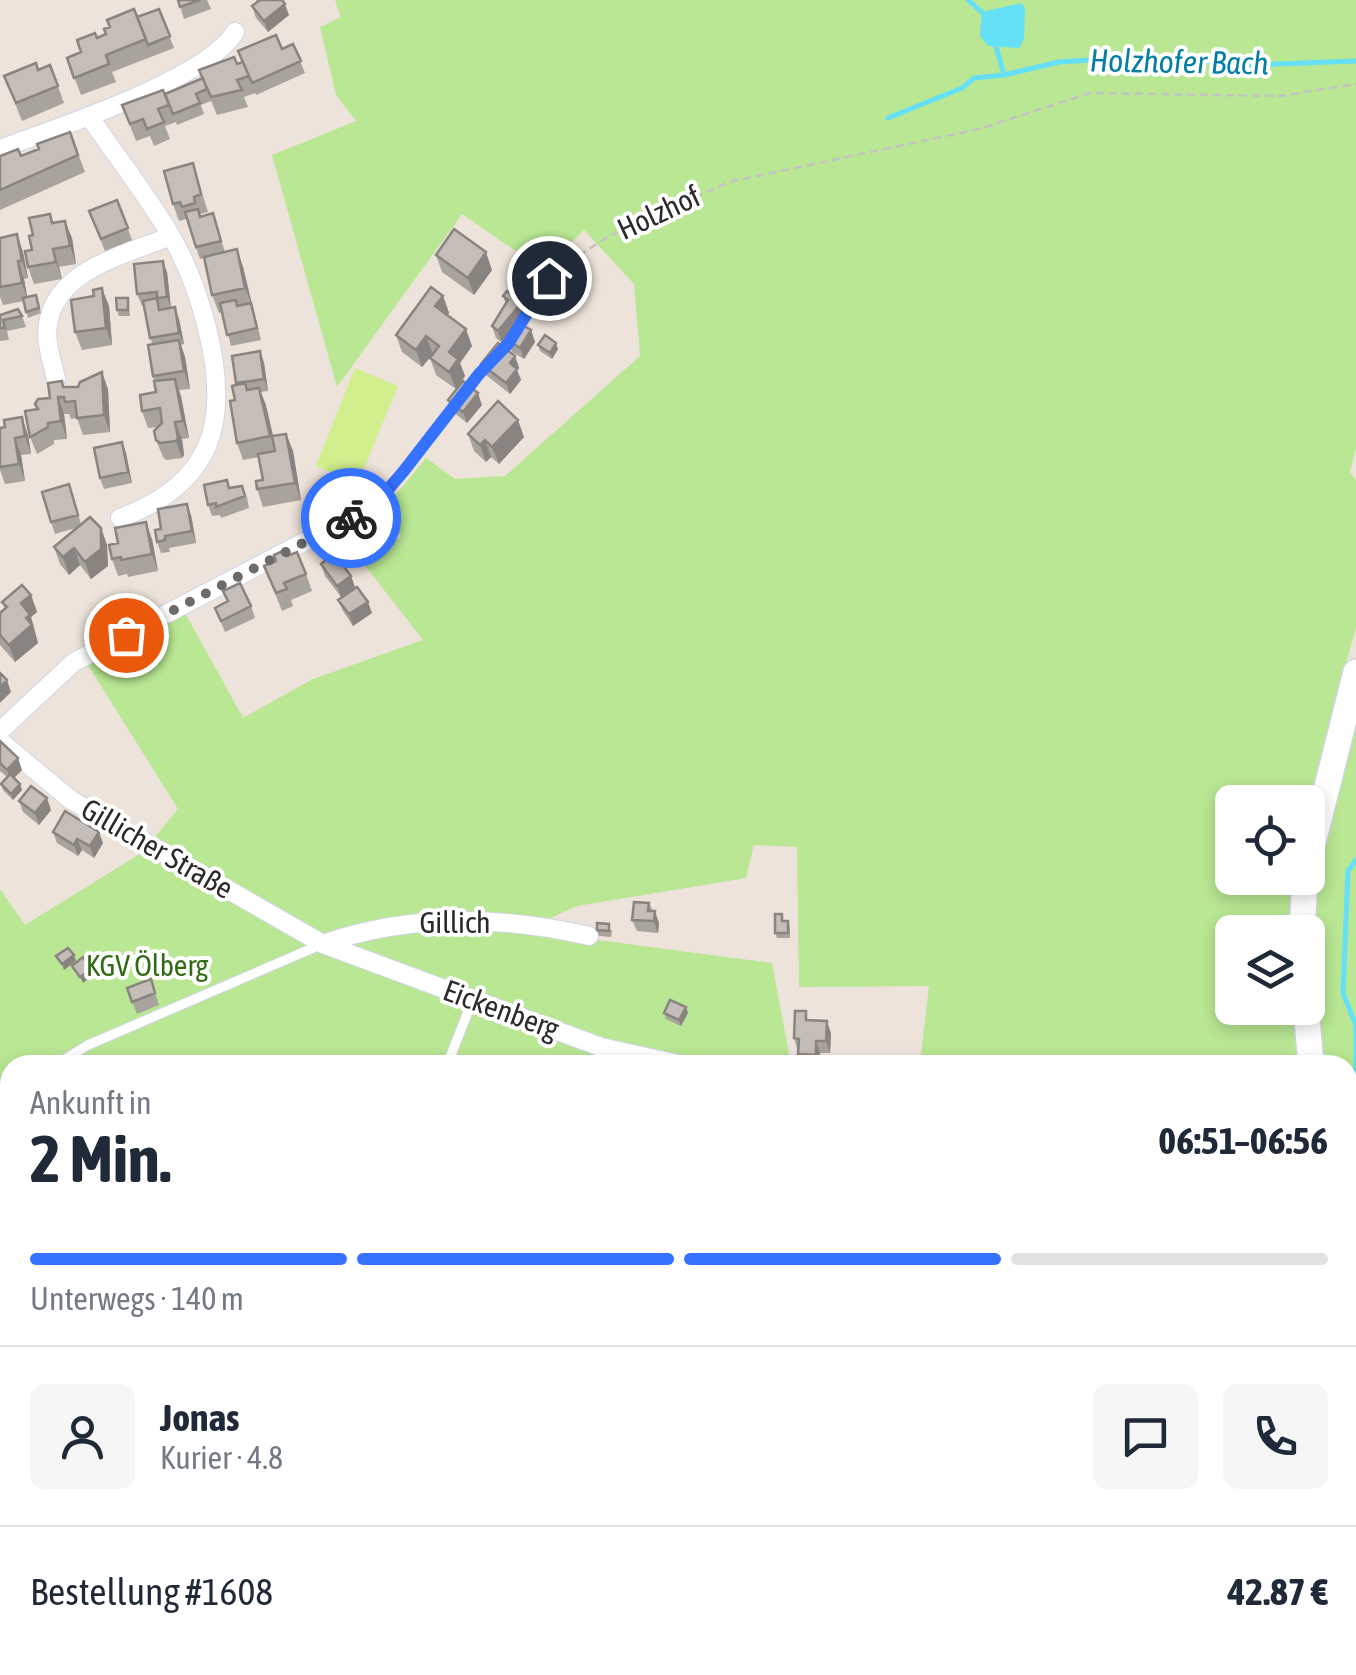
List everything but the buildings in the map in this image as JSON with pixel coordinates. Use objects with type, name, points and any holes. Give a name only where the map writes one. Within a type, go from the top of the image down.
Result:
[{"type":"main road","points":[[1325,795],[1356,672]]},
{"type":"main road","points":[[1308,1025],[1311,1055]]},
{"type":"street","points":[[0,149],[89,116],[202,64],[220,52],[235,32]]},
{"type":"street","points":[[89,116],[172,236],[190,274],[210,342],[218,401],[207,447],[180,484],[145,509],[120,518]]},
{"type":"street","points":[[56,379],[47,335],[50,315],[60,294],[80,276],[172,236]]},
{"type":"street","points":[[0,731],[74,662],[350,518]]},
{"type":"street","name":"Gillicher Straße","points":[[0,741],[71,800],[323,944]]},
{"type":"street","name":"Gillich","points":[[323,944],[384,926],[444,921],[525,924],[589,936]]},
{"type":"street","name":"Eickenberg","points":[[323,944],[601,1046],[639,1055]]},
{"type":"lane","points":[[350,518],[378,501],[403,472],[479,374],[508,344],[549,278]]},
{"type":"lane","points":[[72,1055],[323,944]]},
{"type":"lane","points":[[451,1055],[473,999]]},
{"type":"path","name":"Holzhof","points":[[549,278],[608,236],[729,182],[980,129],[1090,94],[1280,96],[1356,84]]},
{"type":"green space","name":"KGV Ölberg","points":[[335,0],[1356,0],[1356,448],[1350,472],[1356,480],[1356,628],[1342,677],[1356,679],[1356,1055],[921,1055],[929,986],[799,987],[797,847],[754,845],[746,878],[577,906],[535,925],[583,938],[772,963],[789,1055],[0,1055],[0,889],[25,925],[143,852],[316,947],[330,937],[151,842],[178,809],[86,662],[184,611],[243,718],[313,679],[423,640],[363,563],[401,537],[385,508],[426,458],[455,479],[505,476],[640,356],[634,284],[584,230],[543,270],[462,214],[337,387],[272,155],[356,121],[336,95],[320,27],[341,17]]},
{"type":"green space","points":[[355,368],[398,386],[358,483],[316,466]]},
{"type":"water","points":[[1021,3],[1025,8],[1024,39],[1019,48],[988,46],[980,36],[982,12]]},
{"type":"waterway","name":"Holzhofer Bach","points":[[968,0],[985,15]]},
{"type":"waterway","name":"Holzhofer Bach","points":[[995,43],[1004,75],[1059,62],[1149,56],[1250,65],[1356,61]]},
{"type":"waterway","name":"Holzhofer Bach","points":[[888,118],[962,88],[974,78],[1004,75]]},
{"type":"waterway","points":[[1356,860],[1348,871],[1343,993],[1356,1026],[1356,1055]]},
{"type":"way so far","points":[[126,635],[351,518]]},
{"type":"route","points":[[351,518],[378,501],[403,472],[479,374],[508,344],[549,278]]}]
